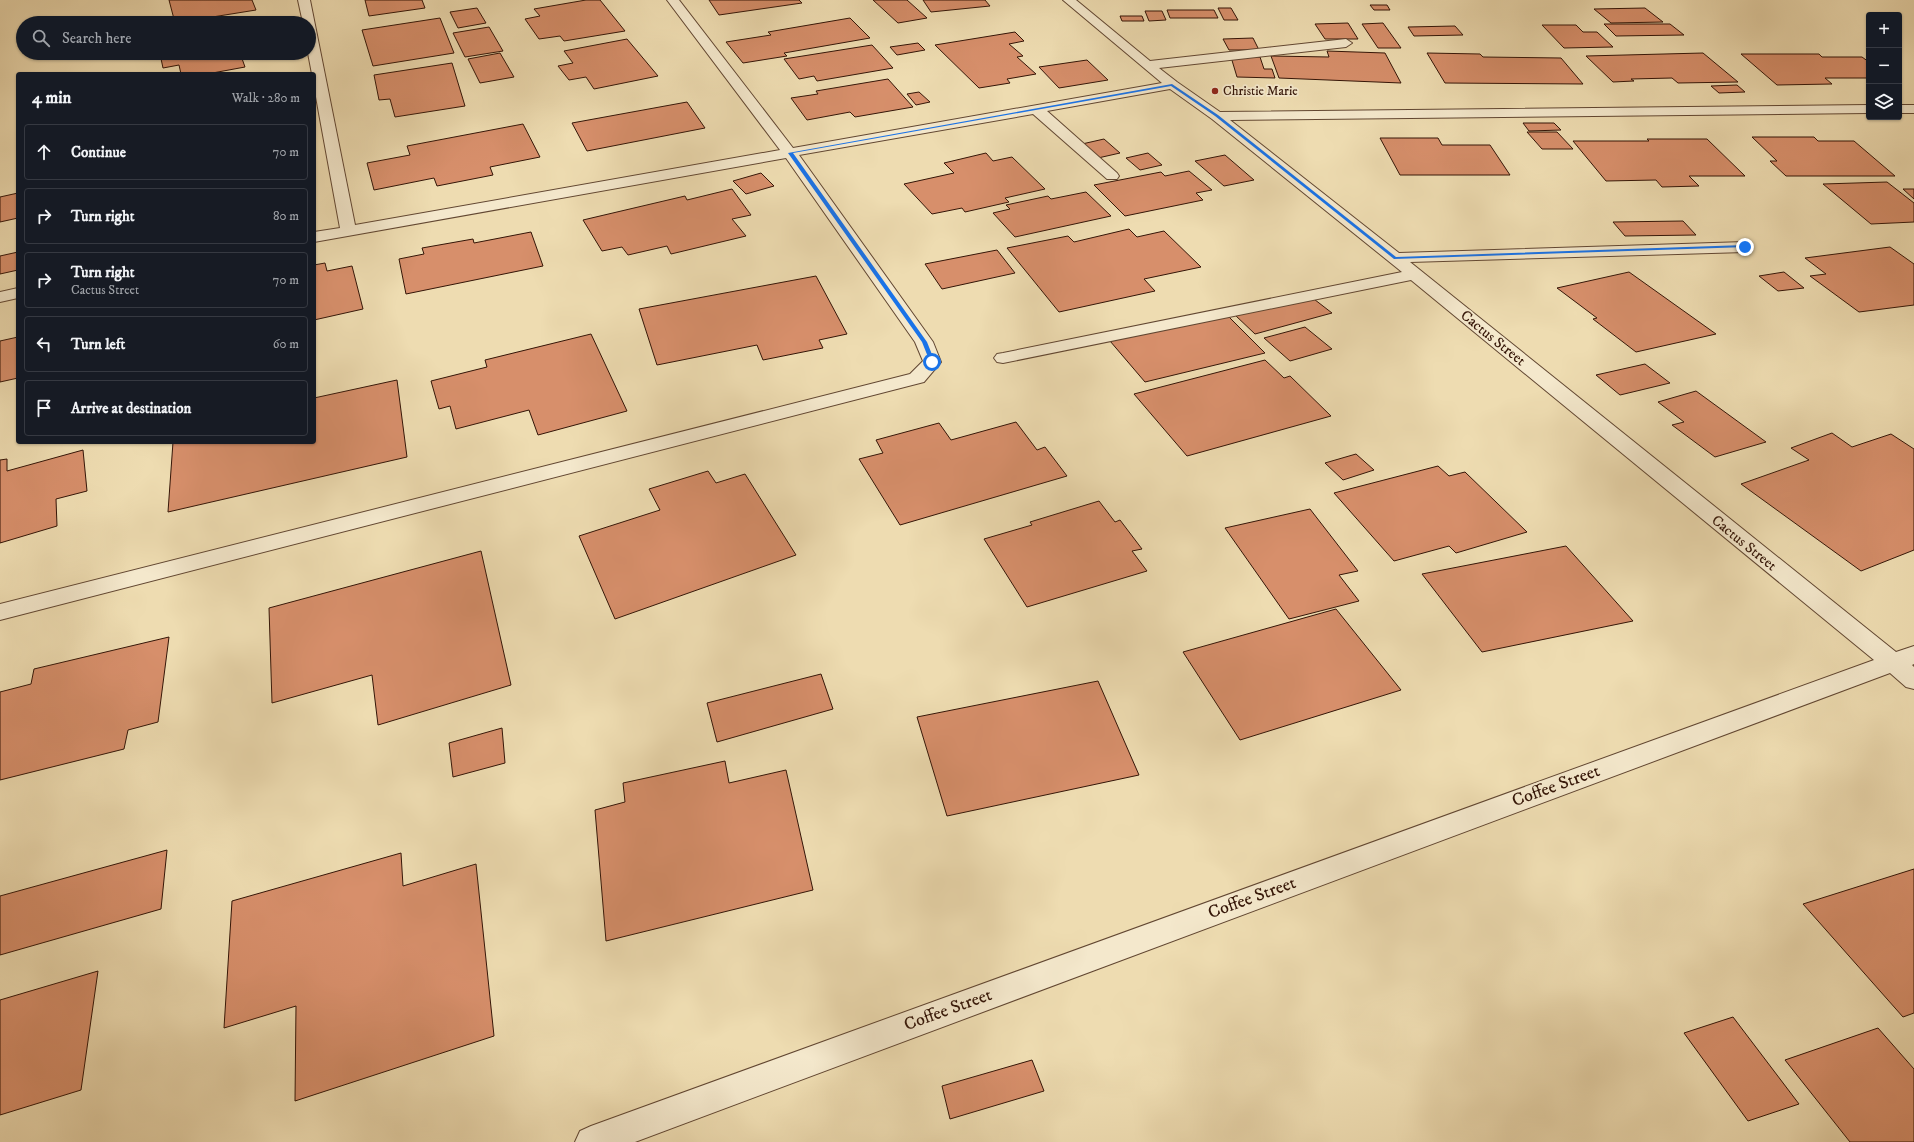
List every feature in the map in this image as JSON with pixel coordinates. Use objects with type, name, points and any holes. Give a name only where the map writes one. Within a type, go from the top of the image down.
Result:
[{"type":"street","points":[[304,0],[307,16]]},
{"type":"street","points":[[0,612],[917,378],[932,362],[924,342],[790,153],[673,0]]},
{"type":"street","name":"Cactus Street","points":[[1069,0],[1172,85],[1216,116],[1903,659],[1914,680]]},
{"type":"street","points":[[1147,65],[1346,43]]},
{"type":"street","points":[[316,60],[348,230]]},
{"type":"street","points":[[316,237],[1172,85]]},
{"type":"street","points":[[1036,109],[1112,176]]},
{"type":"street","points":[[1902,109],[1914,109]]},
{"type":"street","points":[[1216,116],[1866,110]]},
{"type":"street","points":[[1395,258],[1745,247]]},
{"type":"street","points":[[1003,358],[1415,274]]},
{"type":"street","points":[[0,296],[16,293]]},
{"type":"street","name":"Coffee Street","points":[[591,1142],[1903,659]]},
{"type":"building","points":[[169,0],[252,0],[256,10],[219,16],[173,16]]},
{"type":"building","points":[[365,0],[422,0],[425,8],[369,16]]},
{"type":"building","points":[[586,0],[600,0],[625,31],[564,41],[560,36],[539,39],[525,19],[540,16],[534,9]]},
{"type":"building","points":[[709,0],[799,0],[802,3],[719,15]]},
{"type":"building","points":[[873,0],[907,0],[927,18],[898,23]]},
{"type":"building","points":[[923,0],[985,0],[990,6],[931,12]]},
{"type":"building","points":[[1370,5],[1387,5],[1390,10],[1374,10]]},
{"type":"building","points":[[477,8],[486,23],[458,28],[450,12]]},
{"type":"building","points":[[1218,8],[1231,8],[1238,20],[1224,20]]},
{"type":"building","points":[[1645,8],[1663,22],[1611,23],[1594,9]]},
{"type":"building","points":[[1167,10],[1214,10],[1218,18],[1170,18]]},
{"type":"building","points":[[1145,11],[1162,11],[1166,20],[1149,21]]},
{"type":"building","points":[[1120,16],[1142,16],[1144,21],[1122,21]]},
{"type":"building","points":[[440,18],[454,53],[373,66],[362,30]]},
{"type":"building","points":[[850,18],[870,38],[784,53],[787,56],[743,63],[726,42],[771,35],[768,32]]},
{"type":"building","points":[[1348,23],[1358,39],[1325,39],[1315,24]]},
{"type":"building","points":[[1383,23],[1401,48],[1378,48],[1362,24]]},
{"type":"building","points":[[1604,24],[1670,24],[1684,35],[1616,36]]},
{"type":"building","points":[[1542,25],[1576,25],[1583,32],[1597,32],[1613,47],[1564,48]]},
{"type":"building","points":[[1455,26],[1463,35],[1414,36],[1408,27]]},
{"type":"building","points":[[489,27],[503,51],[465,57],[453,33]]},
{"type":"building","points":[[1015,32],[1024,41],[1009,44],[1023,56],[1017,57],[1036,74],[1007,79],[1010,83],[979,88],[935,45]]},
{"type":"building","points":[[1253,38],[1259,50],[1229,50],[1223,39]]},
{"type":"building","points":[[627,39],[658,76],[594,89],[586,77],[569,80],[558,66],[573,63],[564,51]]},
{"type":"building","points":[[918,43],[925,50],[897,55],[890,47]]},
{"type":"building","points":[[872,45],[893,68],[817,81],[814,76],[799,79],[784,59]]},
{"type":"building","points":[[1327,51],[1385,53],[1401,83],[1279,78],[1271,56],[1329,57]]},
{"type":"building","points":[[500,53],[514,77],[480,83],[468,59]]},
{"type":"building","points":[[1427,53],[1480,54],[1483,57],[1561,58],[1583,84],[1445,83]]},
{"type":"building","points":[[1703,53],[1738,82],[1678,83],[1672,78],[1631,79],[1634,81],[1613,82],[1586,56]]},
{"type":"building","points":[[1741,54],[1819,54],[1822,57],[1862,57],[1866,60],[1866,78],[1825,78],[1832,84],[1777,85]]},
{"type":"building","points":[[1231,57],[1260,57],[1264,69],[1272,69],[1275,78],[1237,77]]},
{"type":"building","points":[[161,60],[242,60],[245,67],[218,72],[181,72],[179,65],[163,68]]},
{"type":"building","points":[[1087,60],[1108,80],[1059,88],[1039,67]]},
{"type":"building","points":[[452,63],[465,106],[395,117],[390,99],[379,100],[374,75]]},
{"type":"building","points":[[888,79],[913,107],[855,117],[850,112],[807,120],[791,98],[818,94],[816,91]]},
{"type":"building","points":[[1737,85],[1745,92],[1719,93],[1711,86]]},
{"type":"building","points":[[919,92],[930,102],[916,105],[907,94]]},
{"type":"building","points":[[687,102],[705,128],[587,151],[572,123]]},
{"type":"building","points":[[1523,123],[1554,123],[1561,130],[1529,131]]},
{"type":"building","points":[[523,124],[540,157],[490,167],[493,175],[437,186],[434,178],[374,190],[367,163],[410,155],[407,146]]},
{"type":"building","points":[[1527,132],[1557,132],[1573,149],[1542,149]]},
{"type":"building","points":[[1752,137],[1814,137],[1818,141],[1854,141],[1895,176],[1786,176],[1770,161],[1777,161]]},
{"type":"building","points":[[1380,138],[1438,138],[1442,145],[1490,145],[1510,175],[1400,175]]},
{"type":"building","points":[[1104,139],[1120,153],[1098,158],[1082,144]]},
{"type":"building","points":[[1647,139],[1707,139],[1745,176],[1689,176],[1699,186],[1662,187],[1656,180],[1606,181],[1573,141],[1649,141]]},
{"type":"building","points":[[986,153],[993,161],[1012,157],[1045,189],[1005,198],[1009,202],[965,212],[962,208],[932,214],[904,184],[954,173],[944,163]]},
{"type":"building","points":[[1148,153],[1162,165],[1140,170],[1126,158]]},
{"type":"building","points":[[1225,155],[1254,180],[1224,186],[1195,161]]},
{"type":"building","points":[[1189,171],[1212,190],[1196,193],[1203,200],[1125,216],[1094,185],[1161,172],[1165,176]]},
{"type":"building","points":[[761,173],[774,186],[746,194],[733,181]]},
{"type":"building","points":[[1887,182],[1914,203],[1914,222],[1871,224],[1823,184]]},
{"type":"building","points":[[732,189],[751,215],[732,219],[746,236],[671,254],[667,246],[628,255],[622,247],[602,251],[583,220],[685,196],[687,200]]},
{"type":"building","points":[[1903,189],[1914,189],[1914,199]]},
{"type":"building","points":[[1086,192],[1111,216],[1015,237],[993,213],[1010,209],[1006,205],[1048,196],[1051,199]]},
{"type":"building","points":[[16,193],[16,218],[0,222],[0,197]]},
{"type":"building","points":[[1683,221],[1696,235],[1625,236],[1613,222]]},
{"type":"building","points":[[1129,229],[1137,237],[1164,231],[1201,267],[1144,279],[1155,291],[1059,312],[1007,248],[1068,236],[1074,242]]},
{"type":"building","points":[[531,232],[543,266],[406,294],[399,259],[424,254],[422,248],[473,239],[474,243]]},
{"type":"building","points":[[1890,247],[1914,264],[1914,305],[1859,312],[1810,276],[1826,274],[1805,258]]},
{"type":"building","points":[[997,250],[1015,273],[942,289],[925,264]]},
{"type":"building","points":[[16,252],[16,270],[0,274],[0,256]]},
{"type":"building","points":[[325,263],[327,271],[352,266],[363,309],[316,320],[316,265]]},
{"type":"building","points":[[1629,272],[1716,334],[1636,352],[1593,319],[1597,318],[1557,288]]},
{"type":"building","points":[[1784,272],[1804,288],[1778,291],[1759,276]]},
{"type":"building","points":[[816,276],[847,334],[819,340],[823,348],[763,360],[757,345],[657,365],[639,309]]},
{"type":"building","points":[[1310,296],[1332,313],[1255,334],[1235,315]]},
{"type":"building","points":[[1227,315],[1265,353],[1145,382],[1110,341]]},
{"type":"building","points":[[1305,327],[1332,349],[1290,361],[1264,338]]},
{"type":"building","points":[[591,334],[627,411],[538,435],[529,410],[456,429],[450,406],[439,409],[431,381],[487,367],[485,360]]},
{"type":"building","points":[[16,337],[16,378],[0,382],[0,341]]},
{"type":"building","points":[[1265,360],[1284,378],[1290,376],[1331,416],[1187,456],[1134,394]]},
{"type":"building","points":[[1645,364],[1670,383],[1620,395],[1596,375]]},
{"type":"building","points":[[397,380],[407,457],[168,512],[173,444],[316,444],[316,398]]},
{"type":"building","points":[[1696,391],[1766,442],[1715,457],[1672,425],[1684,422],[1658,402]]},
{"type":"building","points":[[1016,422],[1037,450],[1045,447],[1067,476],[900,525],[859,459],[883,453],[876,440],[939,423],[951,440]]},
{"type":"building","points":[[1832,433],[1852,447],[1891,434],[1914,449],[1914,550],[1861,571],[1741,484],[1809,460],[1791,448]]},
{"type":"building","points":[[83,450],[87,491],[56,499],[57,526],[0,543],[0,460],[7,459],[7,471]]},
{"type":"building","points":[[1356,454],[1374,470],[1343,480],[1325,463]]},
{"type":"building","points":[[1438,466],[1449,476],[1465,472],[1527,532],[1456,553],[1449,546],[1394,561],[1334,493]]},
{"type":"building","points":[[708,471],[716,483],[745,474],[796,555],[615,619],[579,536],[660,510],[649,489]]},
{"type":"building","points":[[1099,501],[1115,522],[1120,520],[1142,549],[1132,551],[1147,571],[1027,607],[984,539],[1032,525],[1030,522]]},
{"type":"building","points":[[1310,509],[1358,571],[1339,575],[1359,601],[1289,619],[1225,528]]},
{"type":"building","points":[[1566,546],[1633,621],[1482,652],[1422,574]]},
{"type":"building","points":[[481,551],[511,685],[378,725],[372,675],[272,703],[269,608]]},
{"type":"building","points":[[1336,609],[1401,690],[1240,740],[1183,652]]},
{"type":"building","points":[[169,637],[158,722],[128,730],[124,749],[0,780],[0,692],[31,684],[34,669]]},
{"type":"building","points":[[821,674],[833,709],[717,742],[707,703]]},
{"type":"building","points":[[1098,681],[1139,775],[947,816],[917,717]]},
{"type":"building","points":[[502,728],[505,763],[453,777],[449,743]]},
{"type":"building","points":[[725,761],[729,783],[786,770],[813,890],[606,941],[595,810],[625,802],[623,783]]},
{"type":"building","points":[[167,850],[161,909],[0,955],[0,896]]},
{"type":"building","points":[[401,853],[403,886],[476,864],[494,1036],[295,1101],[296,1006],[224,1028],[232,901]]},
{"type":"building","points":[[1914,869],[1914,1013],[1903,1017],[1803,904]]},
{"type":"building","points":[[98,971],[81,1090],[0,1115],[0,1000]]},
{"type":"building","points":[[1733,1017],[1799,1104],[1748,1121],[1684,1033]]},
{"type":"building","points":[[1878,1028],[1914,1069],[1914,1142],[1850,1142],[1785,1060]]},
{"type":"building","points":[[1032,1060],[1044,1091],[950,1119],[942,1086]]},
{"type":"place","name":"Christie Marie","points":[[1215,91]]},
{"type":"route","points":[[932,362],[924,342],[790,153],[1172,85],[1216,116],[1395,258],[1745,247]]}]
